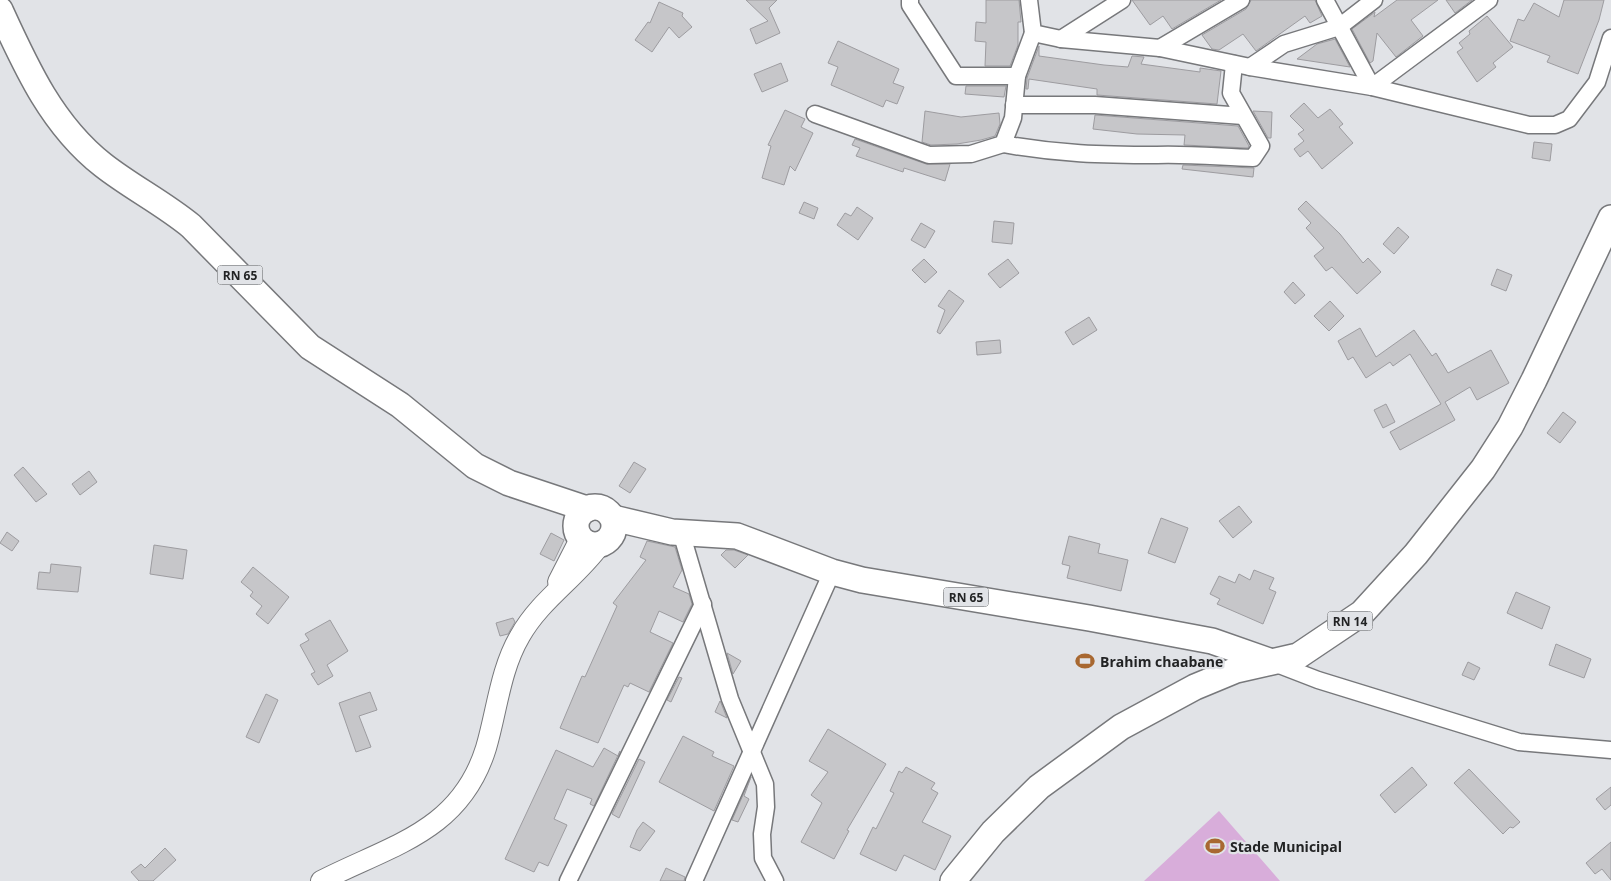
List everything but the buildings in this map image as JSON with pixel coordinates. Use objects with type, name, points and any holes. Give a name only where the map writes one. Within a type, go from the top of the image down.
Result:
[{"type":"main road","name":"RN 65","points":[[0,10],[31,78],[45,101],[80,144],[102,165],[191,226],[310,347],[400,405],[475,466],[498,479],[587,508],[602,508],[613,518],[672,531],[736,536],[832,572],[862,580],[1089,618],[1212,641],[1269,661]]},
{"type":"main road","name":"RN 14","points":[[953,881],[992,832],[1039,787],[1086,750],[1121,727],[1194,687],[1236,670],[1269,661],[1298,656],[1362,613],[1416,554],[1483,469],[1510,427],[1611,218]]},
{"type":"main road","name":"RN 65","points":[[530,490],[591,540],[672,531]]},
{"type":"main road","points":[[587,508],[577,519],[591,540],[614,532],[613,518]]},
{"type":"street","points":[[910,0],[910,6],[956,76],[1017,76]]},
{"type":"street","points":[[1003,144],[1014,118],[1017,76],[1033,33],[1028,0]]},
{"type":"street","points":[[1061,38],[1122,0]]},
{"type":"street","points":[[1160,48],[1241,0]]},
{"type":"street","points":[[1325,0],[1372,87]]},
{"type":"street","points":[[1250,67],[1284,44],[1339,27],[1374,0]]},
{"type":"street","points":[[1372,87],[1490,0]]},
{"type":"street","points":[[1033,33],[1061,38],[1160,48],[1250,67],[1372,87],[1530,125],[1555,125],[1569,119],[1597,82],[1611,38]]},
{"type":"street","points":[[815,114],[929,154],[971,154],[1003,144],[1042,151],[1109,156],[1157,154],[1253,158],[1261,146],[1231,93],[1234,64]]},
{"type":"street","points":[[1014,105],[1095,105],[1243,116]]},
{"type":"street","points":[[672,531],[703,604],[730,698],[751,754],[765,784],[766,807],[762,834],[763,858],[775,881]]},
{"type":"street","points":[[321,881],[421,834],[454,806],[478,769],[514,647],[528,624],[591,540]]},
{"type":"street","points":[[694,881],[832,572]]},
{"type":"street","points":[[568,881],[703,604]]},
{"type":"street","points":[[1269,661],[1318,680],[1519,742],[1611,750]]},
{"type":"shaded area","name":"Stade Municipal","points":[[1219,811],[1280,881],[1144,881]]},
{"type":"place","name":"Brahim chaabane","points":[[1085,661]]},
{"type":"place","name":"Stade Municipal","points":[[1215,846]]}]
